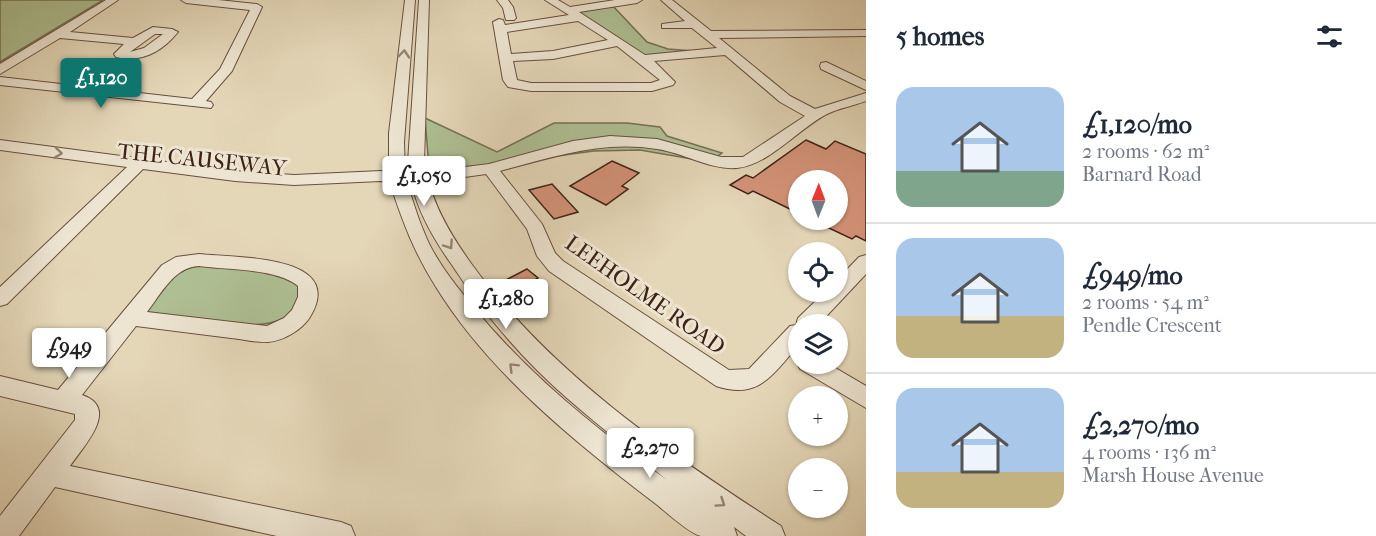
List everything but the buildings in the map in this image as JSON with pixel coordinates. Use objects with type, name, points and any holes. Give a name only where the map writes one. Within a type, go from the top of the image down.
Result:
[{"type":"street","points":[[0,70],[113,0]]},
{"type":"street","points":[[0,81],[201,104],[226,71],[257,7],[186,0]]},
{"type":"street","points":[[408,179],[396,138],[410,0]]},
{"type":"street","points":[[424,0],[416,142],[402,199],[427,256],[454,297],[511,365],[566,399],[771,536]]},
{"type":"street","points":[[502,0],[508,7],[506,58],[510,80],[521,86],[652,87],[668,82],[666,76],[618,42],[575,13],[550,0]]},
{"type":"street","points":[[507,21],[575,13],[637,0]]},
{"type":"street","points":[[666,0],[785,99],[814,115],[866,97]]},
{"type":"street","points":[[676,35],[663,23],[695,24]]},
{"type":"street","points":[[708,35],[866,33]]},
{"type":"street","points":[[58,34],[135,42]]},
{"type":"street","points":[[506,58],[553,55],[618,42]]},
{"type":"street","points":[[641,59],[727,51]]},
{"type":"street","points":[[825,65],[866,86]]},
{"type":"street","name":"THE CAUSEWAY","points":[[0,145],[133,169],[226,189],[288,193],[379,189],[408,179],[490,169],[573,146],[610,141],[657,144],[719,162],[736,163],[748,161],[814,115]]},
{"type":"street","name":"THE CAUSEWAY","points":[[0,158],[133,169]]},
{"type":"street","points":[[0,299],[133,169]]},
{"type":"street","name":"LEEHOLME ROAD","points":[[490,169],[536,228],[547,256],[556,266],[715,374],[724,379],[749,381],[788,349]]},
{"type":"street","points":[[64,400],[175,264],[190,260],[288,271],[302,278],[309,287],[306,307],[296,321],[289,327],[268,334],[131,318]]},
{"type":"street","points":[[816,314],[866,262]]},
{"type":"street","points":[[826,374],[866,398]]},
{"type":"street","points":[[0,386],[82,405],[87,413],[87,423],[2,536]]},
{"type":"street","points":[[566,399],[626,466],[723,536]]},
{"type":"street","points":[[50,474],[256,528],[341,536]]},
{"type":"green space","points":[[0,0],[103,0],[0,62]]},
{"type":"green space","points":[[611,4],[647,42],[668,49],[708,52],[644,56],[576,10]]},
{"type":"green space","points":[[425,118],[497,152],[554,123],[627,123],[660,127],[667,136],[722,153],[709,162],[640,150],[594,151],[443,171],[429,168]]},
{"type":"green space","points":[[202,262],[289,274],[301,289],[297,303],[290,314],[282,319],[252,325],[212,323],[138,312],[164,276]]}]
